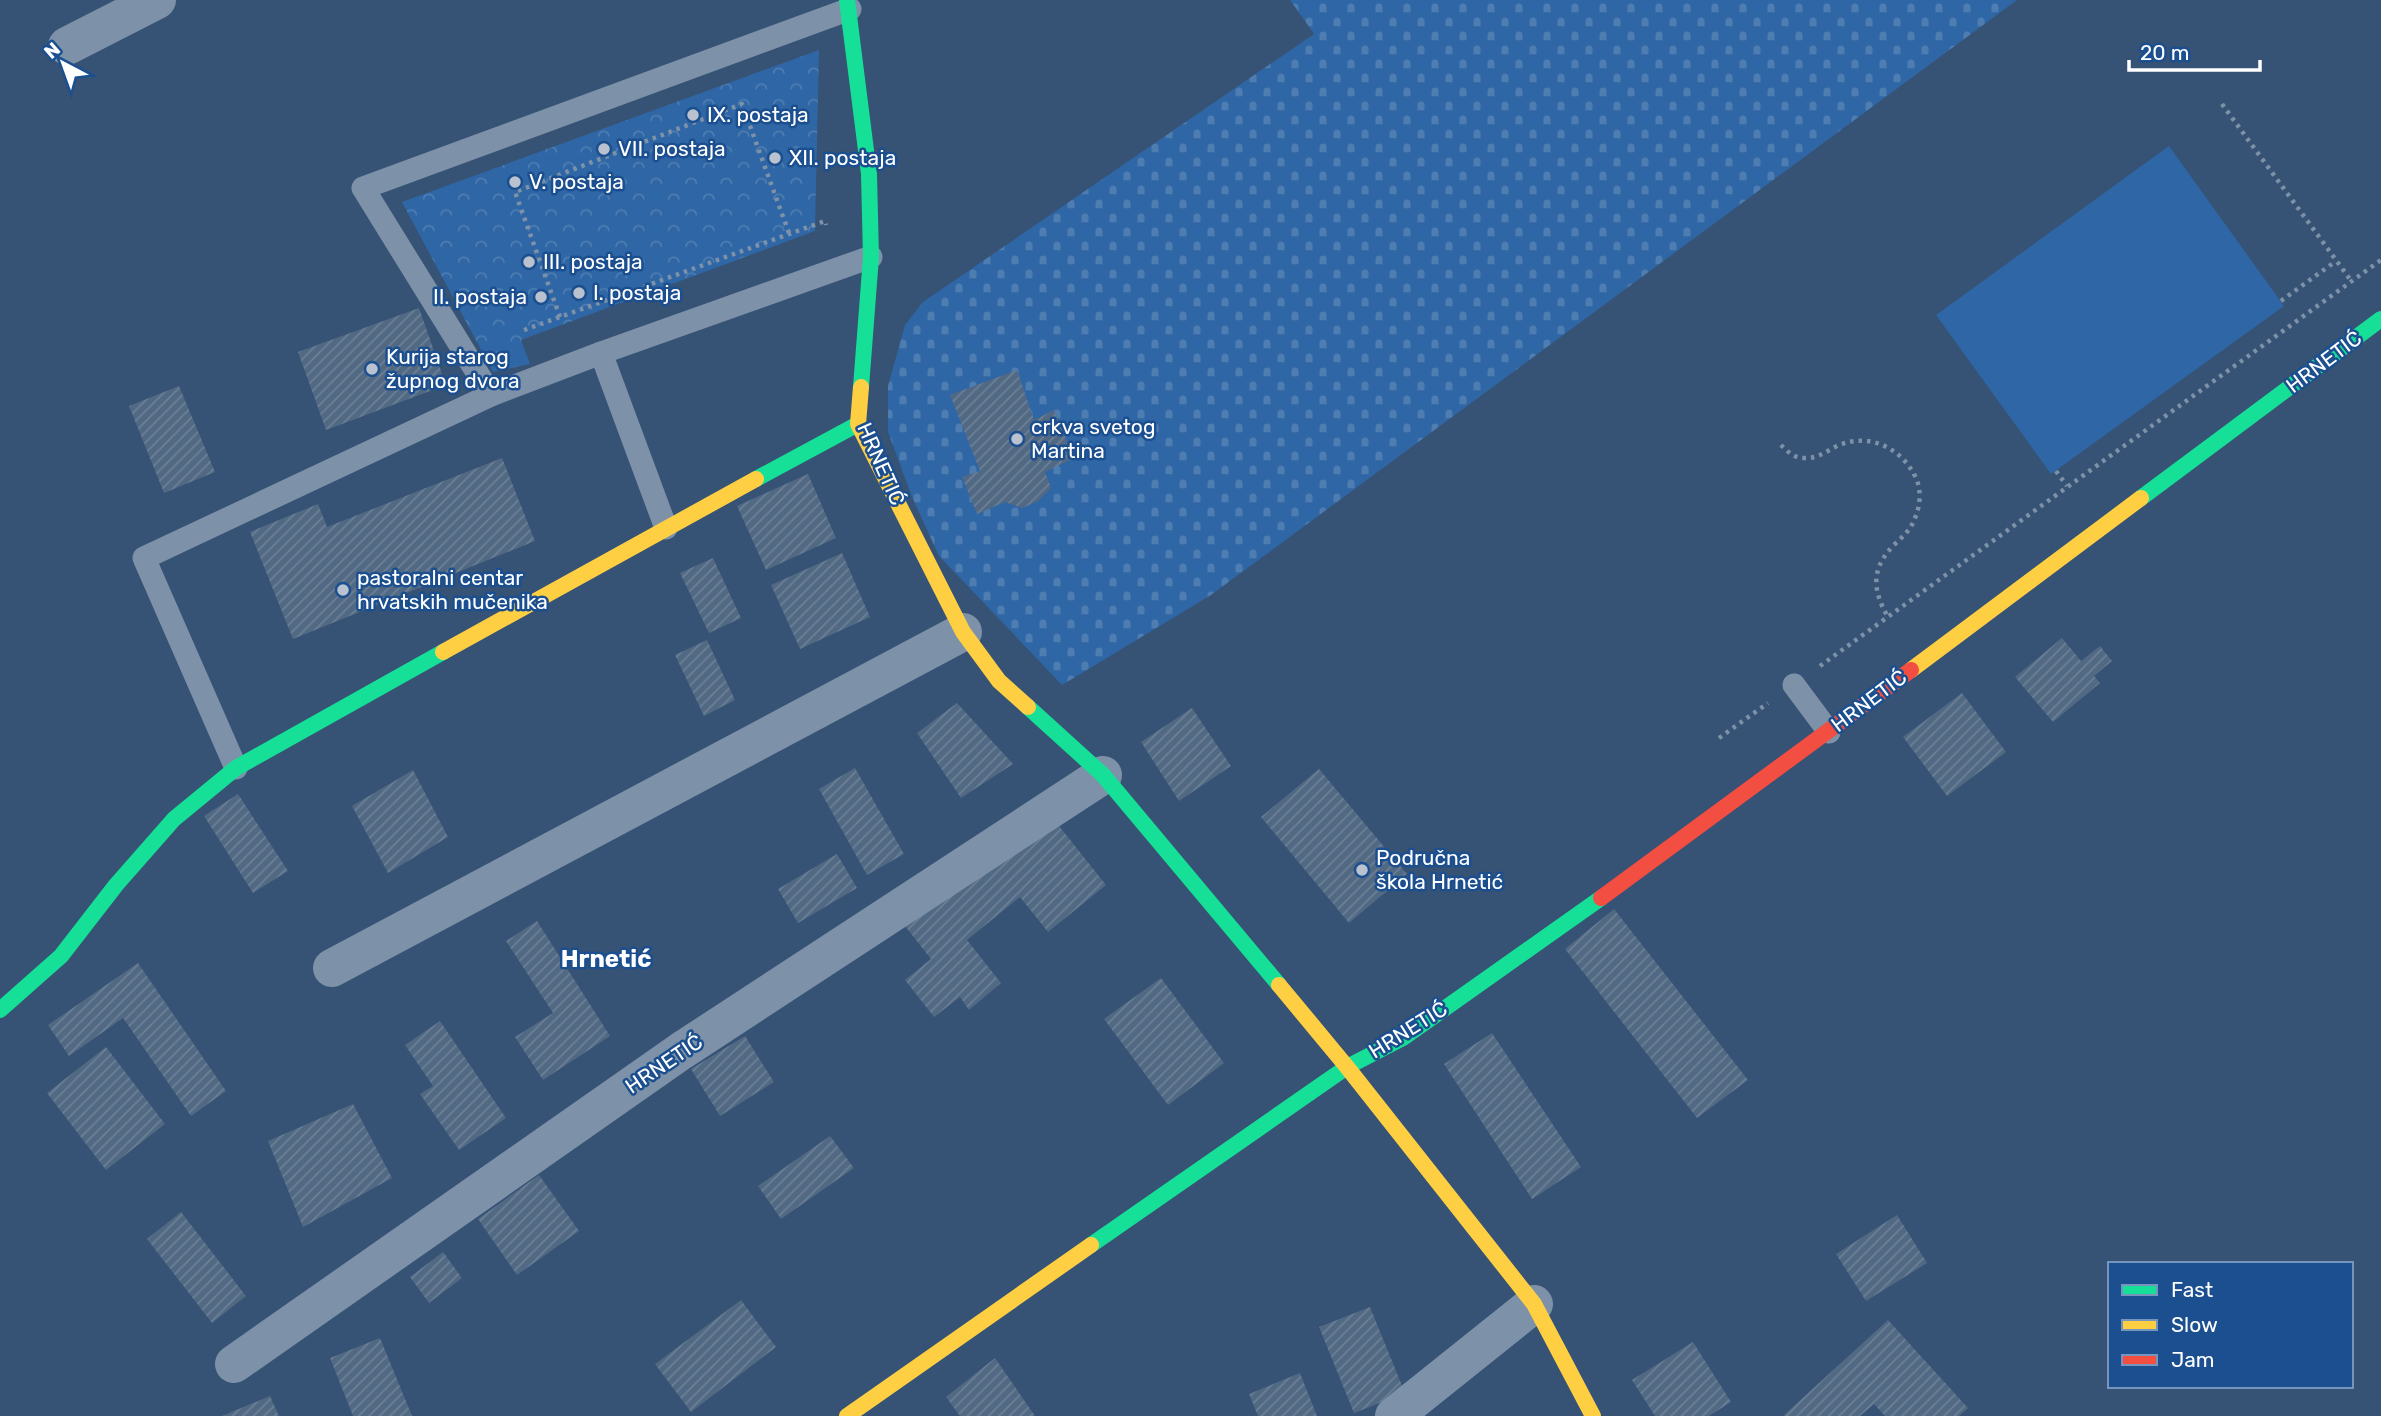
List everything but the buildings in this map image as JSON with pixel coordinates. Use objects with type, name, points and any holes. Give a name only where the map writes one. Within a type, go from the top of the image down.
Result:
[{"type":"street","points":[[67,47],[157,0]]},
{"type":"street","name":"HRNETIĆ","points":[[848,4],[869,174],[871,257],[858,424],[963,632],[999,681],[1103,775],[1346,1067],[1534,1304],[1593,1416]]},
{"type":"street","name":"HRNETIĆ","points":[[1346,1067],[1403,1038],[1660,857],[2381,319]]},
{"type":"street","points":[[0,1010],[61,956],[174,819],[236,768],[858,424]]},
{"type":"street","points":[[332,968],[963,632]]},
{"type":"street","name":"HRNETIĆ","points":[[234,1364],[681,1051],[1103,775]]},
{"type":"street","points":[[847,1416],[1346,1067]]},
{"type":"street","points":[[1394,1416],[1534,1304]]},
{"type":"lane","points":[[491,395],[363,188],[848,4]]},
{"type":"lane","points":[[236,768],[144,558],[491,395],[871,257]]},
{"type":"lane","points":[[601,353],[666,528]]},
{"type":"lane","points":[[1794,685],[1829,732]]},
{"type":"path","points":[[560,317],[516,192],[742,104],[789,233]]},
{"type":"path","points":[[2222,104],[2352,282]]},
{"type":"path","points":[[524,330],[825,220],[827,233]]},
{"type":"path","points":[[1719,738],[2381,260]]},
{"type":"path","points":[[2281,301],[2336,261]]},
{"type":"path","points":[[1781,444],[1788,452],[1800,458],[1824,455],[1847,443],[1872,442],[1899,453],[1909,466],[1918,482],[1920,500],[1915,519],[1906,534],[1879,564],[1875,583],[1878,599],[1888,617]]},
{"type":"path","points":[[2056,471],[2067,486]]},
{"type":"green space","points":[[1290,0],[2017,0],[1211,595],[1062,685],[939,556],[912,497],[888,432],[888,386],[905,325],[923,302],[1314,34]]},
{"type":"green space","points":[[819,50],[815,231],[521,340],[530,364],[493,372],[402,202]]},
{"type":"green space","points":[[2169,146],[2284,306],[2051,474],[1936,315]]},
{"type":"traffic: fast","points":[[847,0],[869,174],[871,257],[861,387]]},
{"type":"traffic: fast","points":[[2141,498],[2381,319]]},
{"type":"traffic: fast","points":[[756,479],[858,424]]},
{"type":"traffic: fast","points":[[0,1010],[61,956],[116,885],[174,819],[236,768],[443,652]]},
{"type":"traffic: fast","points":[[1028,707],[1103,775],[1279,985]]},
{"type":"traffic: fast","points":[[1091,1245],[1347,1067],[1403,1038],[1601,898]]},
{"type":"traffic: slow","points":[[861,387],[858,424],[963,632],[999,681],[1028,707]]},
{"type":"traffic: slow","points":[[443,652],[756,479]]},
{"type":"traffic: slow","points":[[1911,670],[2141,498]]},
{"type":"traffic: slow","points":[[1279,985],[1534,1304],[1593,1416]]},
{"type":"traffic: slow","points":[[847,1416],[1091,1245]]},
{"type":"traffic: jam","points":[[1601,898],[1911,670]]},
{"type":"place","name":"IX. postaja","points":[[693,115]]},
{"type":"place","name":"VII. postaja","points":[[604,149]]},
{"type":"place","name":"XII. postaja","points":[[775,158]]},
{"type":"place","name":"V. postaja","points":[[515,182]]},
{"type":"place","name":"III. postaja","points":[[529,262]]},
{"type":"place","name":"I. postaja","points":[[579,293]]},
{"type":"place","name":"II. postaja","points":[[541,297]]},
{"type":"place","name":"Kurija starog župnog dvora","points":[[372,369]]},
{"type":"place","name":"crkva svetog Martina","points":[[1017,439]]},
{"type":"place","name":"pastoralni centar hrvatskih mučenika","points":[[343,590]]},
{"type":"place","name":"Područna škola Hrnetić","points":[[1362,870]]},
{"type":"district","name":"Hrnetić","points":[[606,959]]}]
